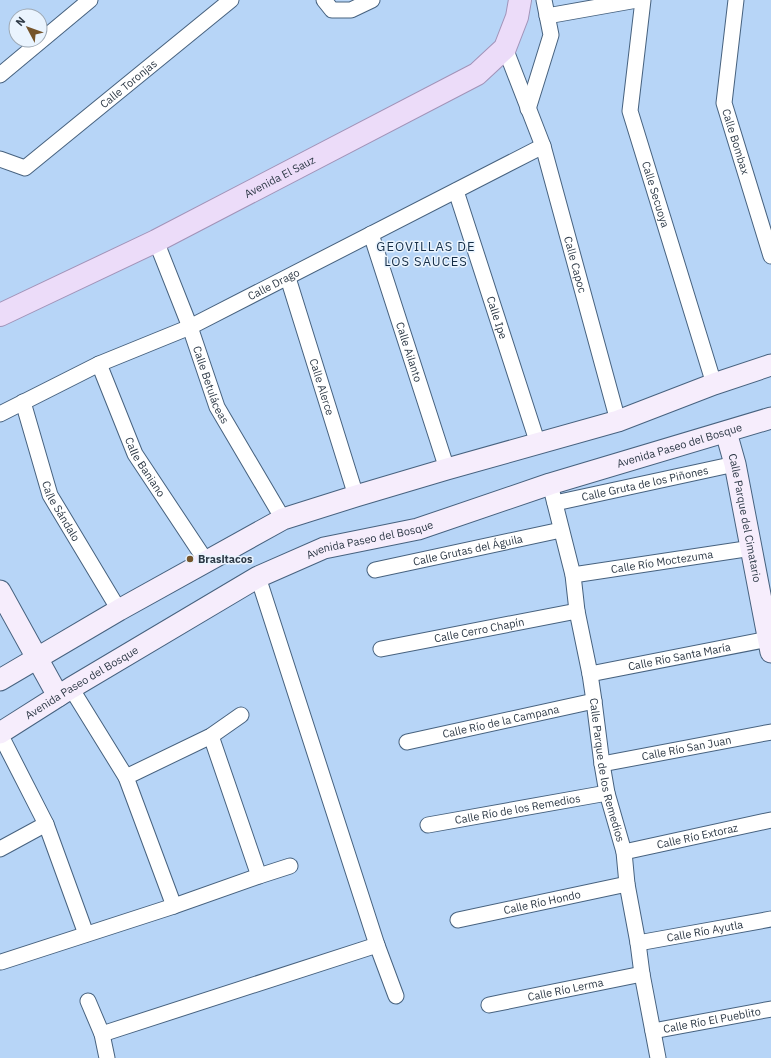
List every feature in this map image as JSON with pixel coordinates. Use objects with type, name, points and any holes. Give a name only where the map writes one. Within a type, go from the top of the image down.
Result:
[{"type":"main road","name":"Avenida El Sauz","points":[[0,315],[156,241],[478,74],[506,48],[517,17],[520,0]]},
{"type":"main road","points":[[0,680],[119,610],[282,519],[356,496],[618,421],[714,384],[771,365]]},
{"type":"main road","name":"Avenida Paseo del Bosque","points":[[0,733],[65,692],[258,577],[324,548],[418,529],[553,493],[726,432],[771,418]]},
{"type":"main road","name":"Calle Parque del Cimatario","points":[[726,432],[735,464],[770,646]]},
{"type":"main road","points":[[0,591],[37,658],[65,692]]},
{"type":"street","points":[[0,75],[90,0]]},
{"type":"street","name":"Calle Toronjas","points":[[0,158],[25,168],[231,0]]},
{"type":"street","points":[[324,0],[332,10],[350,10],[372,0]]},
{"type":"street","points":[[528,109],[551,36],[544,0]]},
{"type":"street","points":[[547,16],[637,0]]},
{"type":"street","name":"Calle Secuoya","points":[[643,0],[630,111],[714,384]]},
{"type":"street","name":"Calle Bombax","points":[[736,0],[724,103],[771,256]]},
{"type":"street","name":"Calle Capoc","points":[[506,48],[543,146],[618,421]]},
{"type":"street","name":"Calle Drago","points":[[0,414],[99,364],[190,327],[543,146]]},
{"type":"street","name":"Calle Ipe","points":[[456,191],[538,444]]},
{"type":"street","name":"Calle Ailanto","points":[[371,234],[448,470]]},
{"type":"street","name":"Calle Betuláceas","points":[[156,241],[190,327],[216,407],[282,519]]},
{"type":"street","name":"Calle Alerce","points":[[288,278],[356,496]]},
{"type":"street","name":"Calle Baniano","points":[[99,364],[135,454],[206,561]]},
{"type":"street","name":"Calle Sándalo","points":[[23,402],[50,495],[119,610]]},
{"type":"street","name":"Calle Gruta de los Piñones","points":[[553,493],[735,464]]},
{"type":"street","name":"Calle Parque de los Remedios","points":[[553,493],[573,575],[577,612],[590,674],[607,793],[624,852],[627,884],[658,1058]]},
{"type":"street","name":"Calle Grutas del Águila","points":[[374,570],[561,530]]},
{"type":"street","name":"Calle Río Moctezuma","points":[[573,575],[752,548]]},
{"type":"street","points":[[258,577],[377,945],[396,996]]},
{"type":"street","name":"Calle Cerro Chapín","points":[[381,650],[577,612]]},
{"type":"street","name":"Calle Río Santa María","points":[[590,674],[770,646]]},
{"type":"street","points":[[65,692],[126,777],[174,906]]},
{"type":"street","name":"Calle Río de la Campana","points":[[407,742],[594,701]]},
{"type":"street","points":[[126,777],[211,736],[241,715]]},
{"type":"street","name":"Calle Río San Juan","points":[[602,764],[771,732]]},
{"type":"street","points":[[0,733],[46,824],[86,934]]},
{"type":"street","points":[[211,736],[259,876]]},
{"type":"street","name":"Calle Río de los Remedios","points":[[428,825],[607,793]]},
{"type":"street","name":"Calle Río Extoraz","points":[[624,852],[771,820]]},
{"type":"street","points":[[0,849],[46,824]]},
{"type":"street","points":[[2,962],[174,906],[290,866]]},
{"type":"street","name":"Calle Río Hondo","points":[[458,920],[627,884]]},
{"type":"street","name":"Calle Río Ayutla","points":[[638,943],[771,919]]},
{"type":"street","points":[[102,1034],[377,945]]},
{"type":"street","name":"Calle Río Lerma","points":[[489,1005],[642,974]]},
{"type":"street","points":[[88,1001],[102,1034],[107,1058]]},
{"type":"street","name":"Calle Río El Pueblito","points":[[653,1030],[771,1009]]},
{"type":"place","name":"Brasitacos","points":[[190,559]]},
{"type":"district","name":"GEOVILLAS DE LOS SAUCES","points":[[426,254]]}]
